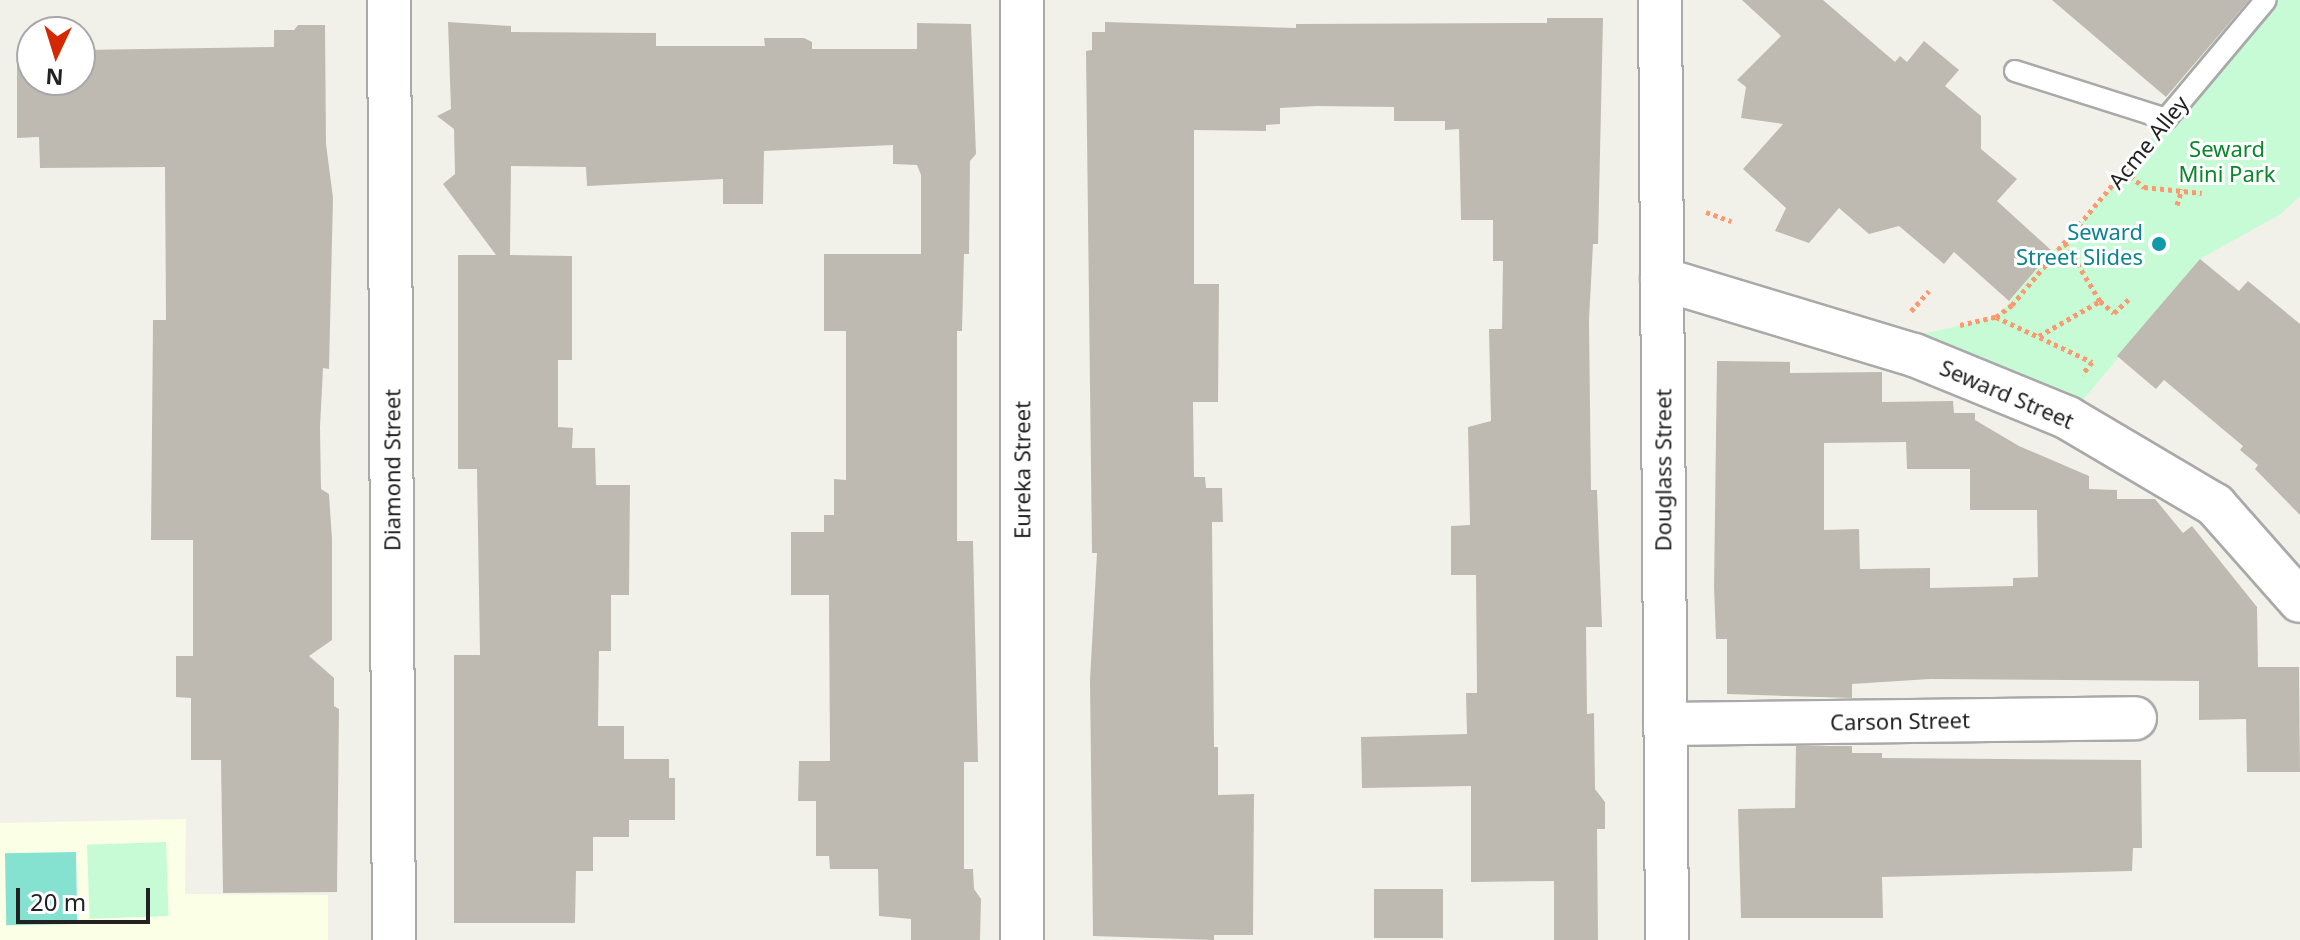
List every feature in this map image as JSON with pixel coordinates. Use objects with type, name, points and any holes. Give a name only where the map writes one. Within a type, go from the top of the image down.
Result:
[{"type":"street","name":"Diamond Street","points":[[389,0],[394,940]]},
{"type":"street","name":"Eureka Street","points":[[1022,0],[1022,940]]},
{"type":"street","name":"Douglass Street","points":[[1660,0],[1667,940]]},
{"type":"street","name":"Seward Street","points":[[1662,279],[1914,355],[2068,418],[2215,505],[2300,601]]},
{"type":"street","name":"Carson Street","points":[[1665,724],[2135,718]]},
{"type":"lane","name":"Acme Alley","points":[[2166,119],[2266,0]]},
{"type":"lane","points":[[2015,71],[2166,119]]},
{"type":"path","name":"Acme Alley","points":[[2038,336],[1996,317],[2065,243],[2166,119]]},
{"type":"path","points":[[2124,171],[2144,187],[2202,193]]},
{"type":"path","points":[[2177,205],[2182,189]]},
{"type":"path","points":[[1705,211],[1731,221]]},
{"type":"path","points":[[2065,243],[2100,301],[2114,313],[2129,299]]},
{"type":"path","points":[[2038,336],[2100,301]]},
{"type":"path","points":[[2038,336],[2092,362],[2075,384]]},
{"type":"shaded area","points":[[186,819],[185,894],[328,895],[328,940],[0,940],[0,823]]},
{"type":"shaded area","points":[[76,852],[77,924],[6,925],[5,853]]},
{"type":"green space","name":"Seward Mini Park","points":[[2266,0],[2300,0],[2300,196],[2281,214],[2200,259],[2068,418],[1914,355],[1923,334],[1997,317],[2052,251],[2065,243]]},
{"type":"green space","points":[[166,842],[169,916],[90,919],[87,845]]},
{"type":"building","points":[[1742,0],[1823,0],[1895,62],[1900,56],[1907,62],[1924,41],[1959,70],[1945,86],[1981,116],[1981,149],[2017,179],[1997,201],[2052,251],[2009,301],[1954,252],[1944,264],[1899,226],[1869,234],[1839,208],[1809,243],[1775,231],[1786,208],[1743,169],[1783,124],[1741,118],[1746,87],[1737,80],[1781,36]]},
{"type":"building","points":[[2052,0],[2249,0],[2166,97]]},
{"type":"building","points":[[1547,18],[1603,18],[1598,244],[1593,244],[1589,320],[1591,490],[1597,490],[1602,627],[1586,627],[1587,714],[1594,713],[1595,789],[1605,802],[1605,829],[1597,829],[1598,940],[1554,940],[1554,881],[1471,882],[1471,786],[1362,788],[1361,737],[1467,734],[1466,693],[1477,693],[1476,575],[1451,575],[1451,526],[1470,525],[1468,427],[1491,421],[1489,329],[1502,329],[1503,261],[1493,261],[1493,220],[1461,220],[1459,129],[1445,130],[1445,121],[1394,121],[1394,107],[1317,106],[1280,108],[1280,124],[1266,125],[1266,131],[1194,130],[1194,284],[1219,284],[1218,402],[1193,402],[1194,477],[1205,477],[1206,488],[1222,488],[1223,522],[1212,522],[1214,747],[1218,747],[1218,795],[1254,794],[1253,935],[1214,935],[1214,940],[1093,936],[1090,680],[1097,553],[1092,553],[1086,51],[1092,50],[1092,32],[1105,32],[1105,22],[1296,28],[1296,24],[1547,23]]},
{"type":"building","points":[[448,22],[511,26],[511,32],[656,33],[656,46],[765,46],[764,38],[804,38],[812,42],[812,49],[917,49],[917,23],[971,24],[976,154],[970,161],[969,254],[964,254],[962,331],[957,331],[957,541],[973,541],[978,762],[964,762],[964,869],[973,869],[974,889],[981,899],[980,940],[911,940],[911,919],[879,916],[878,869],[830,869],[829,856],[816,856],[816,801],[798,801],[799,761],[830,761],[829,595],[791,595],[791,532],[824,532],[824,515],[834,515],[834,479],[846,480],[846,331],[824,331],[824,254],[921,254],[921,175],[917,165],[893,164],[893,145],[764,151],[763,204],[723,204],[723,179],[587,186],[586,167],[511,166],[510,255],[572,256],[572,360],[558,360],[558,427],[573,428],[572,448],[595,448],[596,485],[630,485],[629,595],[611,595],[611,651],[599,651],[598,726],[624,726],[624,759],[669,759],[669,778],[675,778],[675,820],[629,820],[629,837],[593,837],[593,871],[576,871],[575,923],[454,923],[454,655],[480,655],[477,469],[458,469],[458,255],[496,255],[443,184],[455,174],[454,129],[437,116],[451,109]]},
{"type":"building","points":[[298,25],[325,25],[326,144],[333,198],[329,369],[323,368],[320,427],[321,489],[329,494],[332,539],[332,640],[309,656],[334,678],[334,706],[339,709],[337,892],[223,893],[221,760],[191,760],[191,698],[176,697],[176,656],[193,656],[193,540],[151,540],[153,320],[166,320],[165,167],[40,168],[39,137],[17,138],[17,96],[96,96],[96,50],[274,47],[274,30],[294,30]]},
{"type":"building","points":[[2200,259],[2239,291],[2248,281],[2300,324],[2300,515],[2255,469],[2258,465],[2240,450],[2243,446],[2164,380],[2156,389],[2117,356]]},
{"type":"building","points":[[1717,361],[1790,362],[1790,373],[1882,372],[1882,402],[1953,401],[1954,413],[1975,413],[1975,420],[2019,446],[2089,476],[2089,489],[2117,490],[2117,499],[2155,499],[2183,533],[2192,526],[2257,607],[2258,667],[2299,667],[2300,772],[2247,772],[2246,719],[2199,720],[2199,681],[1930,679],[1852,684],[1852,698],[1727,694],[1727,639],[1716,639]],"holes":[[[1906,442],[1907,469],[1970,469],[1970,510],[2037,510],[2038,577],[2013,578],[2013,586],[1930,588],[1930,568],[1860,569],[1859,529],[1824,530],[1824,443]]]},
{"type":"building","points":[[1796,746],[1852,746],[1852,753],[1882,753],[1882,758],[2141,760],[2142,848],[2133,848],[2132,871],[1882,877],[1883,918],[1741,918],[1738,809],[1795,808]]},
{"type":"building","points":[[1374,889],[1443,889],[1443,938],[1374,938]]},
{"type":"place","name":"Seward Street Slides","points":[[2159,244]]}]
